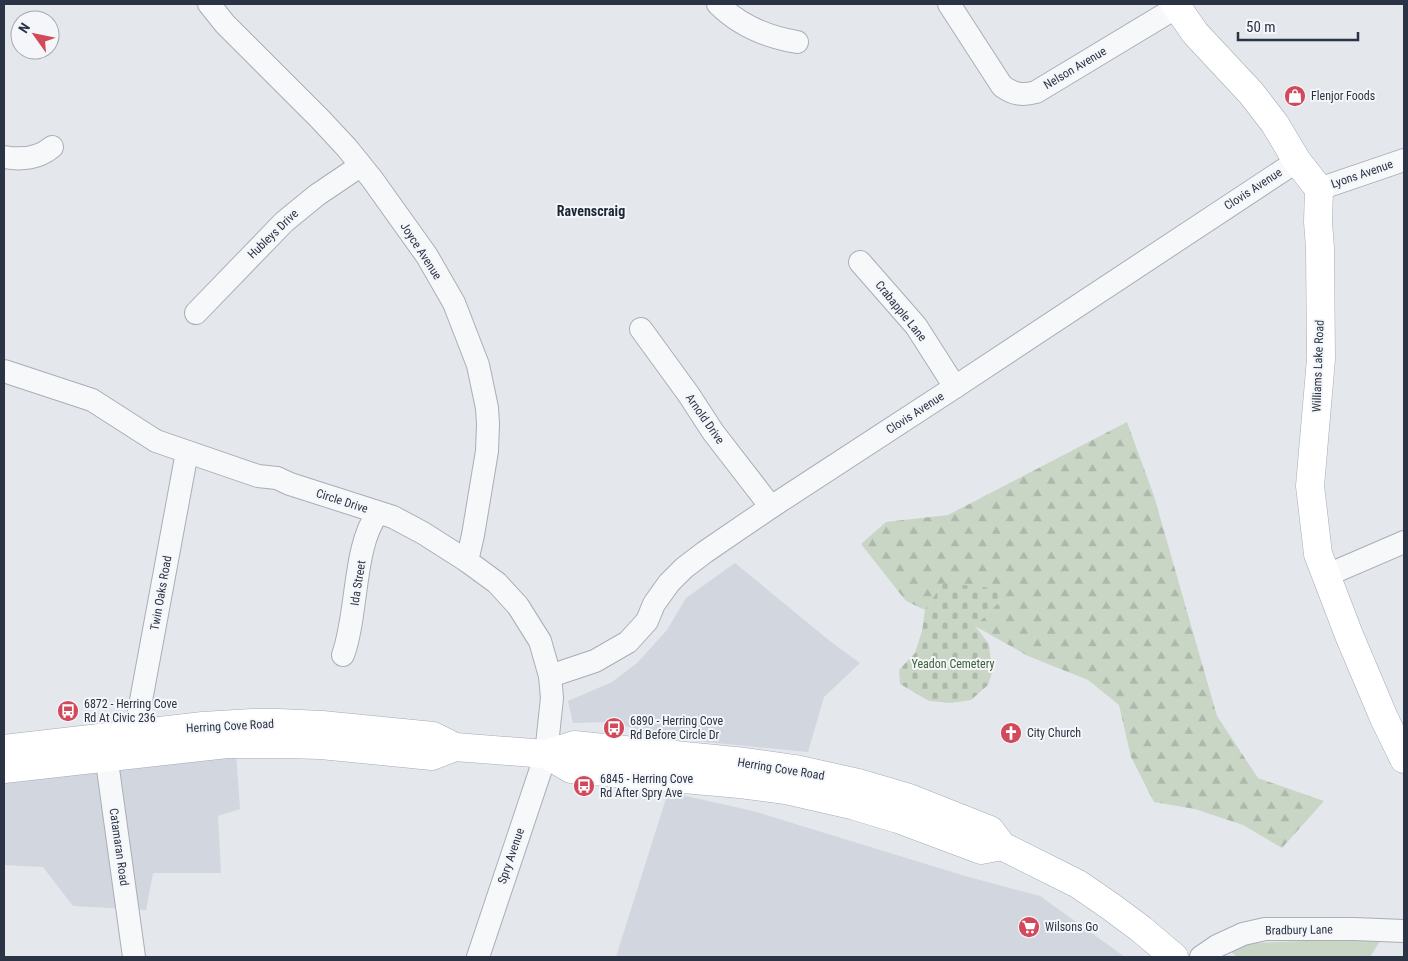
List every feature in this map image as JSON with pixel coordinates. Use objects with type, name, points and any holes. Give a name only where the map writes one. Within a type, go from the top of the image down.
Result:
[{"type":"main road","points":[[1176,5],[1195,33],[1251,93],[1275,124],[1297,161],[1319,189]]},
{"type":"main road","name":"Williams Lake Road","points":[[1319,189],[1321,359],[1310,486],[1318,554],[1384,718],[1404,759]]},
{"type":"main road","name":"Herring Cove Road","points":[[4,769],[105,748],[135,733],[227,724],[279,723],[322,725],[433,736],[455,747],[546,754],[571,769],[786,790],[852,805],[898,819],[981,850],[1002,846],[1078,884],[1141,929],[1174,957]]},
{"type":"main road","name":"Herring Cove Road","points":[[4,749],[284,744],[432,756],[455,747]]},
{"type":"street","name":"Joyce Avenue","points":[[209,4],[224,24],[320,119],[360,166],[427,256],[454,302],[478,365],[487,408],[488,424],[487,452],[467,560]]},
{"type":"street","points":[[718,4],[732,16],[752,28],[780,39],[797,42]]},
{"type":"street","name":"Nelson Avenue","points":[[949,4],[1002,86],[1018,94],[1036,92],[1176,5]]},
{"type":"street","points":[[4,157],[29,159],[44,153],[52,147]]},
{"type":"street","name":"Lyons Avenue","points":[[1319,189],[1404,160]]},
{"type":"street","name":"Clovis Avenue","points":[[550,676],[595,661],[628,642],[647,621],[657,600],[684,568],[771,507],[1297,161]]},
{"type":"street","name":"Hubleys Drive","points":[[196,314],[284,222],[318,195],[360,166]]},
{"type":"street","name":"Crabapple Lane","points":[[860,262],[916,326],[955,387]]},
{"type":"street","name":"Arnold Drive","points":[[641,329],[689,395],[713,432],[771,507]]},
{"type":"street","name":"Circle Drive","points":[[4,371],[92,400],[156,441],[258,476],[277,478],[290,484],[393,517],[467,560],[498,583],[518,606],[540,641],[550,676],[552,698],[546,754]]},
{"type":"street","name":"Twin Oaks Road","points":[[135,733],[187,452]]},
{"type":"street","name":"Ida Street","points":[[343,655],[354,608],[363,548],[368,531],[378,513]]},
{"type":"street","points":[[1326,576],[1404,542]]},
{"type":"street","name":"Catamaran Road","points":[[105,748],[134,957]]},
{"type":"street","name":"Spry Avenue","points":[[478,957],[546,754]]},
{"type":"street","name":"Bradbury Lane","points":[[1201,957],[1217,946],[1243,934],[1265,929],[1404,931]]},
{"type":"shaded area","points":[[735,563],[831,642],[860,663],[824,697],[808,752],[655,737],[634,728],[608,722],[573,723],[568,701],[612,682],[637,663],[667,630],[686,598]]},
{"type":"shaded area","points":[[236,753],[240,809],[218,816],[221,873],[153,873],[146,910],[73,906],[43,867],[4,865],[4,774]]},
{"type":"shaded area","points":[[668,792],[753,811],[965,876],[1040,896],[1125,957],[616,957]]},
{"type":"green space","points":[[1127,422],[1154,496],[1217,716],[1258,778],[1324,801],[1282,848],[1243,825],[1195,809],[1154,802],[1131,757],[1119,705],[1088,680],[1028,656],[975,626],[1002,599],[943,583],[925,610],[906,601],[861,544],[886,522],[948,515]]},
{"type":"green space","name":"Yeadon Cemetery","points":[[943,583],[992,588],[1002,599],[975,626],[989,644],[992,673],[988,685],[971,700],[951,703],[929,701],[900,684],[899,670],[915,653],[922,631],[925,610]]},
{"type":"green space","points":[[1382,938],[1370,957],[1237,957],[1223,944]]},
{"type":"place","name":"Flenjor Foods","points":[[1295,96]]},
{"type":"place","name":"6872 - Herring Cove Rd At Civic 236","points":[[68,711]]},
{"type":"place","name":"6890 - Herring Cove Rd Before Circle Dr","points":[[614,728]]},
{"type":"place","name":"City Church","points":[[1011,733]]},
{"type":"place","name":"6845 - Herring Cove Rd After Spry Ave","points":[[584,786]]},
{"type":"place","name":"Wilsons Go","points":[[1029,927]]},
{"type":"district","name":"Ravenscraig","points":[[591,211]]}]
